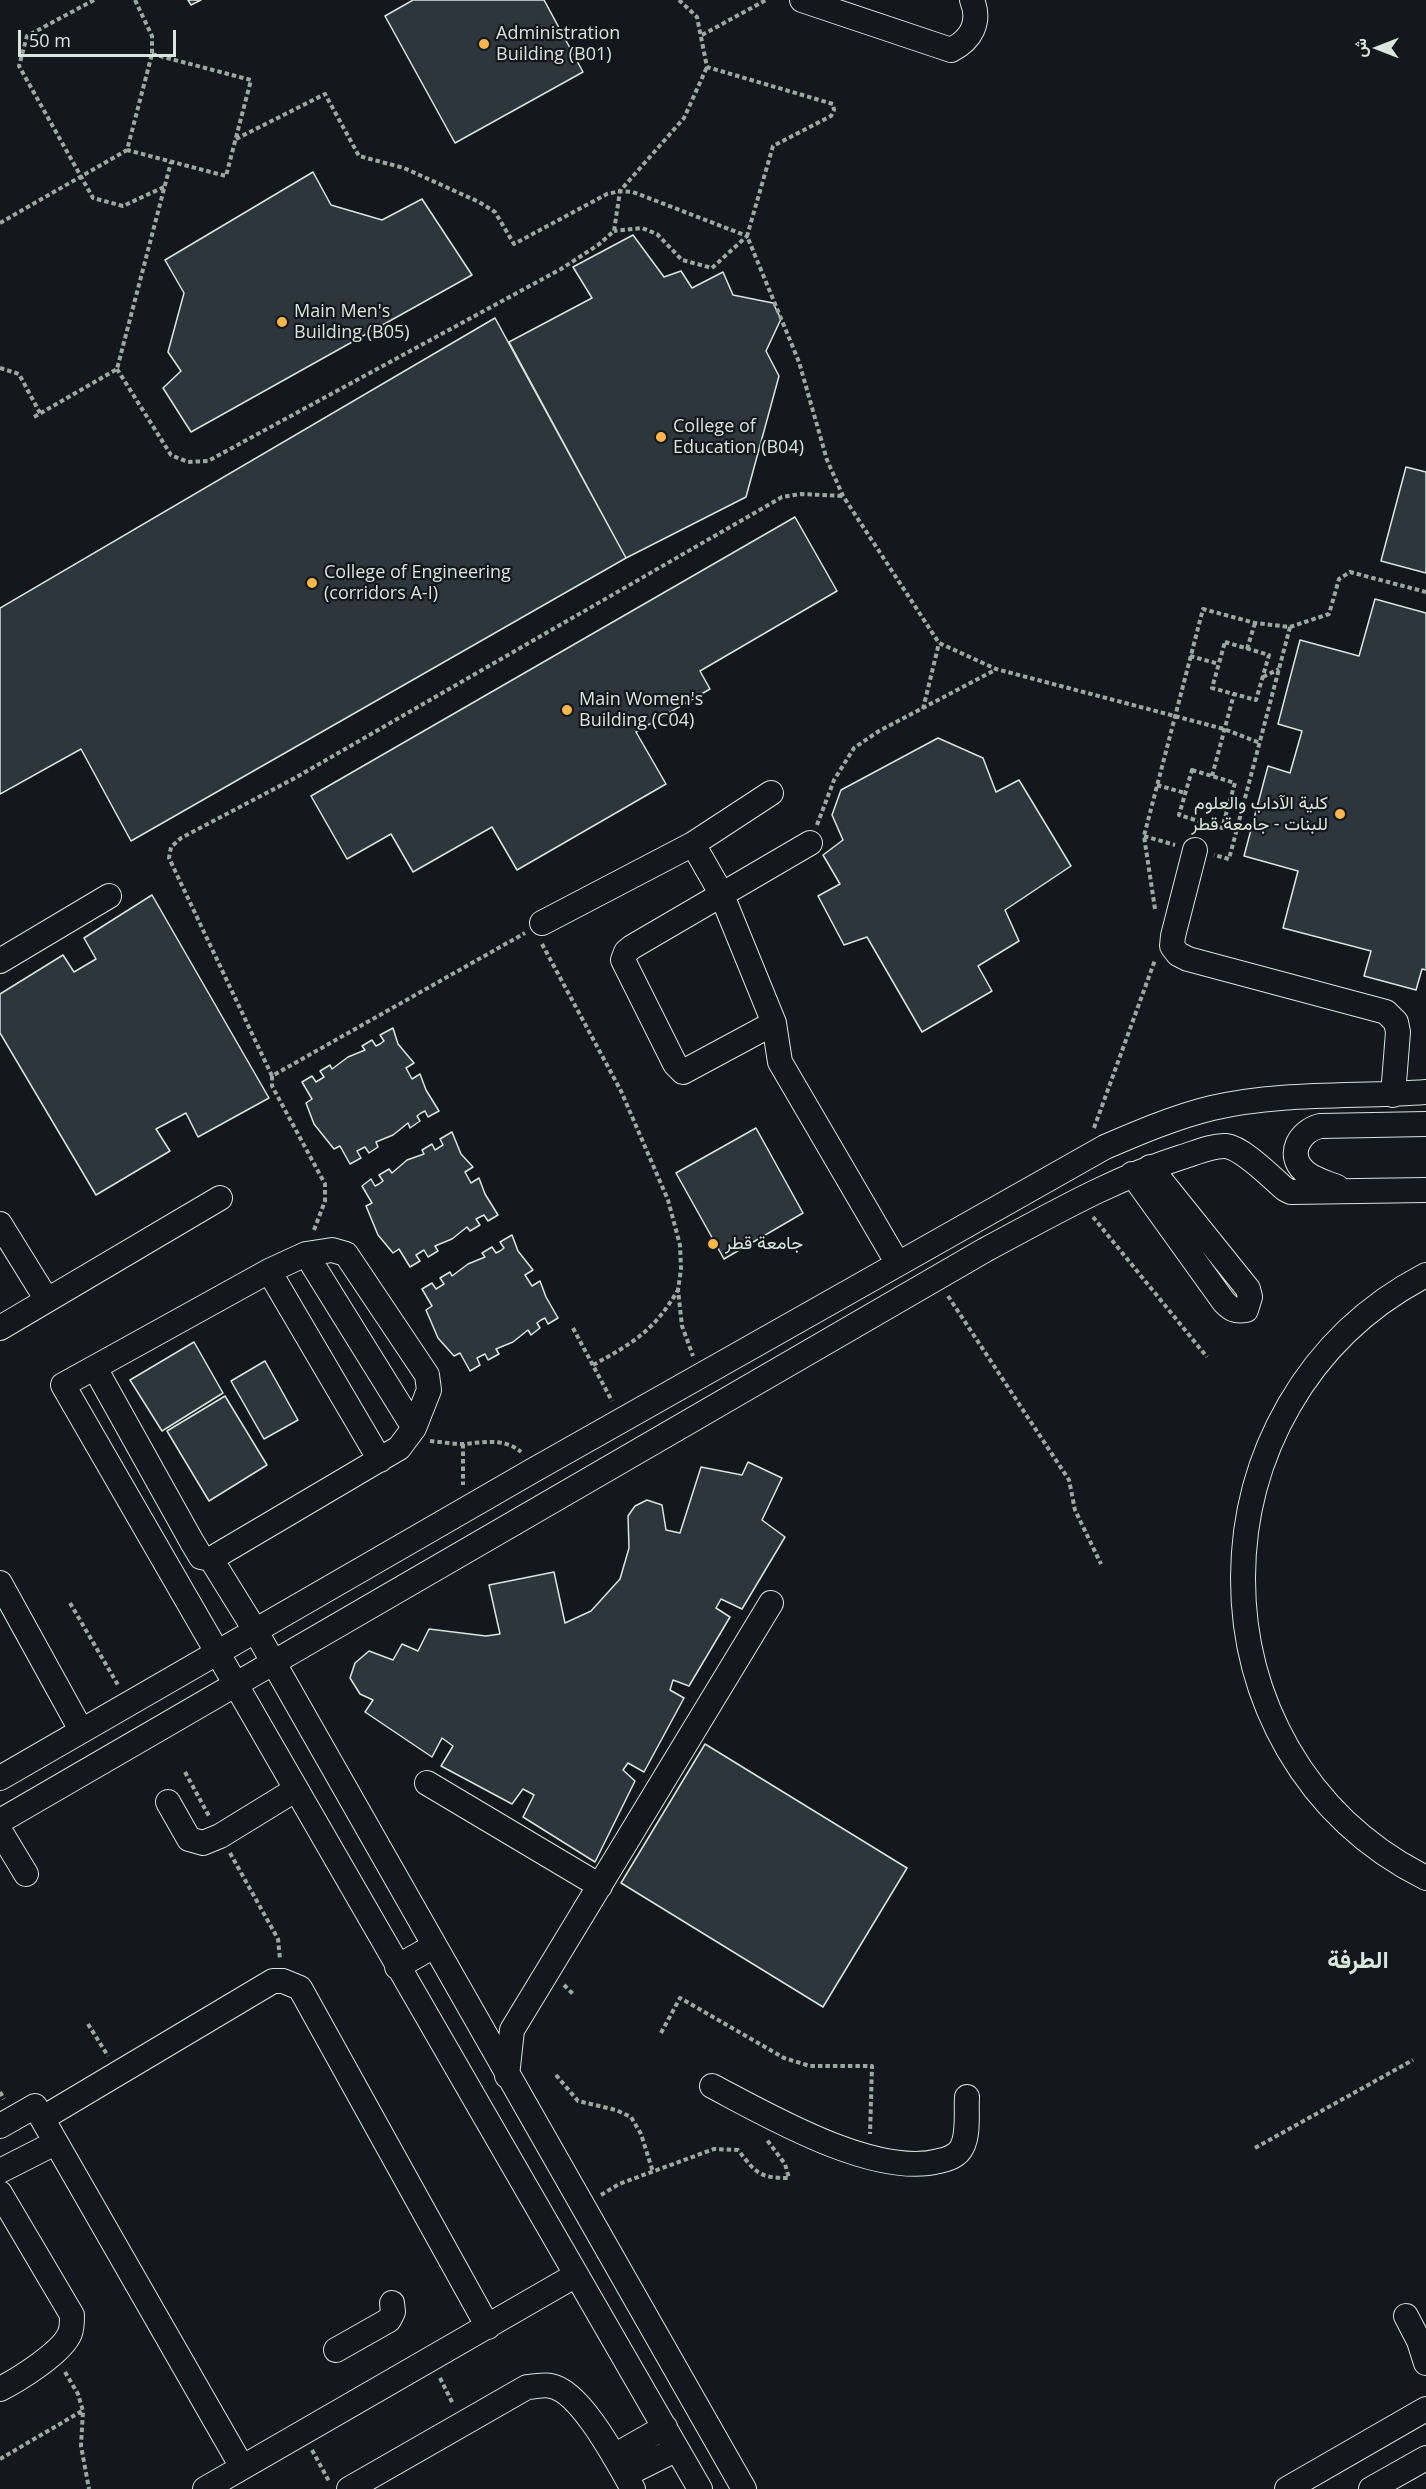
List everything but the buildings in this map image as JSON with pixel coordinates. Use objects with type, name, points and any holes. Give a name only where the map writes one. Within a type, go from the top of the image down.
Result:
[{"type":"street","points":[[802,0],[951,50],[962,45],[970,36],[975,25],[976,14],[972,0]]},
{"type":"street","points":[[538,926],[693,844],[771,793]]},
{"type":"street","points":[[774,1023],[683,1072],[675,1064],[622,960],[632,946],[810,843]]},
{"type":"street","points":[[693,844],[721,893],[774,1023],[780,1062],[898,1264]]},
{"type":"street","points":[[1195,850],[1173,936],[1172,946],[1178,954],[1188,959],[1386,1012],[1396,1022],[1398,1032],[1393,1095]]},
{"type":"street","points":[[0,961],[109,896]]},
{"type":"street","points":[[8,1773],[532,1471],[1105,1147],[1213,1108],[1258,1101],[1426,1092]]},
{"type":"street","points":[[1347,1191],[1309,1176],[1302,1170],[1295,1155],[1299,1138],[1305,1132],[1320,1126],[1426,1124]]},
{"type":"street","points":[[0,1821],[985,1250],[1141,1170],[1227,1146],[1242,1153],[1291,1192],[1426,1190]]},
{"type":"street","points":[[1141,1170],[1248,1289],[1250,1297],[1246,1310],[1230,1309],[1224,1302],[1141,1170]]},
{"type":"street","points":[[0,1328],[220,1198]]},
{"type":"street","points":[[970,1222],[985,1250]]},
{"type":"street","points":[[0,1224],[47,1300]]},
{"type":"street","points":[[95,1368],[201,1557],[212,1559],[399,1448],[410,1433],[429,1390],[428,1375],[346,1254],[332,1250],[306,1254],[269,1271],[63,1385],[700,2489]]},
{"type":"street","points":[[306,1254],[410,1433]]},
{"type":"street","points":[[269,1271],[380,1460]]},
{"type":"street","points":[[1426,1275],[1382,1301],[1357,1321],[1313,1368],[1295,1394],[1266,1451],[1255,1482],[1245,1534],[1242,1577],[1248,1640],[1256,1672],[1280,1732],[1296,1761],[1337,1813],[1388,1855],[1426,1878]]},
{"type":"street","points":[[121,1487],[150,1469]]},
{"type":"street","points":[[212,1559],[255,1630],[621,2277],[744,2489]]},
{"type":"street","points":[[0,1584],[81,1730]]},
{"type":"street","points":[[507,2076],[512,2030],[771,1603]]},
{"type":"street","points":[[166,1681],[185,1713]]},
{"type":"street","points":[[8,1773],[28,1783],[34,1801]]},
{"type":"street","points":[[427,1784],[600,1886]]},
{"type":"street","points":[[168,1802],[189,1839],[203,1843],[220,1836],[295,1790]]},
{"type":"street","points":[[0,1831],[26,1874]]},
{"type":"street","points":[[397,1967],[434,1946]]},
{"type":"street","points":[[0,2126],[40,2112],[120,2074],[273,1981],[282,1981],[300,1988],[488,2327]]},
{"type":"street","points":[[712,2086],[807,2133],[870,2157],[903,2164],[926,2164],[950,2158],[962,2148],[967,2097]]},
{"type":"street","points":[[40,2112],[55,2143],[242,2468]]},
{"type":"street","points":[[0,2171],[55,2143]]},
{"type":"street","points":[[0,2193],[72,2315],[71,2332],[54,2353],[2,2383]]},
{"type":"street","points":[[205,2489],[488,2327],[572,2268],[602,2242]]},
{"type":"street","points":[[588,2296],[621,2277]]},
{"type":"street","points":[[336,2350],[389,2320],[393,2312],[392,2303]]},
{"type":"street","points":[[1407,2316],[1426,2363]]},
{"type":"street","points":[[349,2489],[527,2387],[552,2385],[579,2403],[624,2473]]},
{"type":"street","points":[[1287,2489],[1426,2409]]},
{"type":"street","points":[[624,2473],[665,2427]]},
{"type":"street","points":[[624,2473],[677,2449]]},
{"type":"street","points":[[1371,2489],[1426,2458]]},
{"type":"path","points":[[94,0],[27,36],[19,66],[93,198],[123,206],[164,188]]},
{"type":"path","points":[[127,150],[152,54],[152,36],[135,0]]},
{"type":"path","points":[[614,231],[620,191],[684,118],[707,67],[697,17],[680,0]]},
{"type":"path","points":[[702,35],[766,0]]},
{"type":"path","points":[[0,223],[127,150],[226,176],[251,80],[152,54]]},
{"type":"path","points":[[117,369],[171,455],[188,462],[208,461],[561,269],[598,245],[614,231],[642,228],[657,234],[682,260],[712,268],[747,236],[773,146],[831,116],[833,104],[707,67]]},
{"type":"path","points":[[236,139],[325,94],[359,156],[404,168],[479,202],[495,212],[514,244],[607,194],[620,191],[633,192],[747,236],[799,362],[827,460],[843,496],[939,643],[996,669],[1224,729],[1260,743]]},
{"type":"path","points":[[34,417],[117,369],[171,162]]},
{"type":"path","points":[[0,368],[19,374],[40,413]]},
{"type":"path","points":[[306,1254],[325,1201],[325,1184],[272,1086],[272,1076],[169,858],[171,847],[181,838],[305,772],[782,497],[801,494],[843,496]]},
{"type":"path","points":[[1156,912],[1144,836],[1203,609],[1255,623],[1290,627],[1329,614],[1339,579],[1350,572],[1426,592]]},
{"type":"path","points":[[1247,649],[1255,623]]},
{"type":"path","points":[[1144,836],[1229,858],[1290,627]]},
{"type":"path","points":[[1225,642],[1247,649],[1269,655],[1256,700],[1212,688],[1225,642]]},
{"type":"path","points":[[923,710],[939,643]]},
{"type":"path","points":[[1191,656],[1219,664]]},
{"type":"path","points":[[810,843],[834,780],[854,748],[879,731],[923,710],[996,669]]},
{"type":"path","points":[[1263,677],[1279,669]]},
{"type":"path","points":[[1212,776],[1234,694]]},
{"type":"path","points":[[1192,770],[1212,776],[1235,783],[1222,828],[1179,815],[1192,770]]},
{"type":"path","points":[[1157,785],[1185,793]]},
{"type":"path","points":[[1229,804],[1244,807]]},
{"type":"path","points":[[272,1076],[538,926],[621,1091],[668,1200],[680,1245],[681,1269],[678,1290],[682,1326],[701,1376]]},
{"type":"path","points":[[1093,1129],[1157,955]]},
{"type":"path","points":[[1079,1200],[1207,1357]]},
{"type":"path","points":[[936,1278],[1069,1480],[1075,1510],[1101,1564]]},
{"type":"path","points":[[593,1365],[638,1340],[665,1312],[678,1290]]},
{"type":"path","points":[[573,1328],[621,1421]]},
{"type":"path","points":[[410,1433],[463,1444],[489,1442],[513,1446],[520,1451],[532,1471]]},
{"type":"path","points":[[463,1444],[464,1488],[474,1505]]},
{"type":"path","points":[[70,1603],[128,1703]]},
{"type":"path","points":[[185,1772],[278,1940],[282,1981]]},
{"type":"path","points":[[661,2032],[680,1998],[784,2058],[810,2066],[872,2066],[870,2157]]},
{"type":"path","points":[[88,2024],[120,2074]]},
{"type":"path","points":[[1255,2148],[1413,2060]]},
{"type":"path","points":[[556,2075],[578,2101],[616,2110],[631,2117],[641,2134],[653,2172]]},
{"type":"path","points":[[582,2207],[620,2184],[714,2149],[738,2150],[753,2169],[768,2178],[789,2178],[785,2164],[768,2142],[755,2108]]},
{"type":"path","points":[[54,2353],[78,2394],[83,2410],[81,2454],[89,2489]]},
{"type":"path","points":[[430,2360],[463,2423]]},
{"type":"path","points":[[0,2459],[83,2410]]},
{"type":"path","points":[[303,2433],[333,2489]]},
{"type":"place","name":"Administration Building (B01)","points":[[484,44]]},
{"type":"place","name":"Main Men's Building (B05)","points":[[282,322]]},
{"type":"place","name":"College of Education (B04)","points":[[661,437]]},
{"type":"place","name":"College of Engineering (corridors A-I)","points":[[312,583]]},
{"type":"place","name":"Main Women's Building (C04)","points":[[567,710]]},
{"type":"place","name":"كلية الآداب والعلوم للبنات - جامعة قطر","points":[[1340,814]]},
{"type":"place","name":"جامعة قطر","points":[[713,1244]]},
{"type":"district","name":"الطرفة","points":[[1358,1961]]}]
